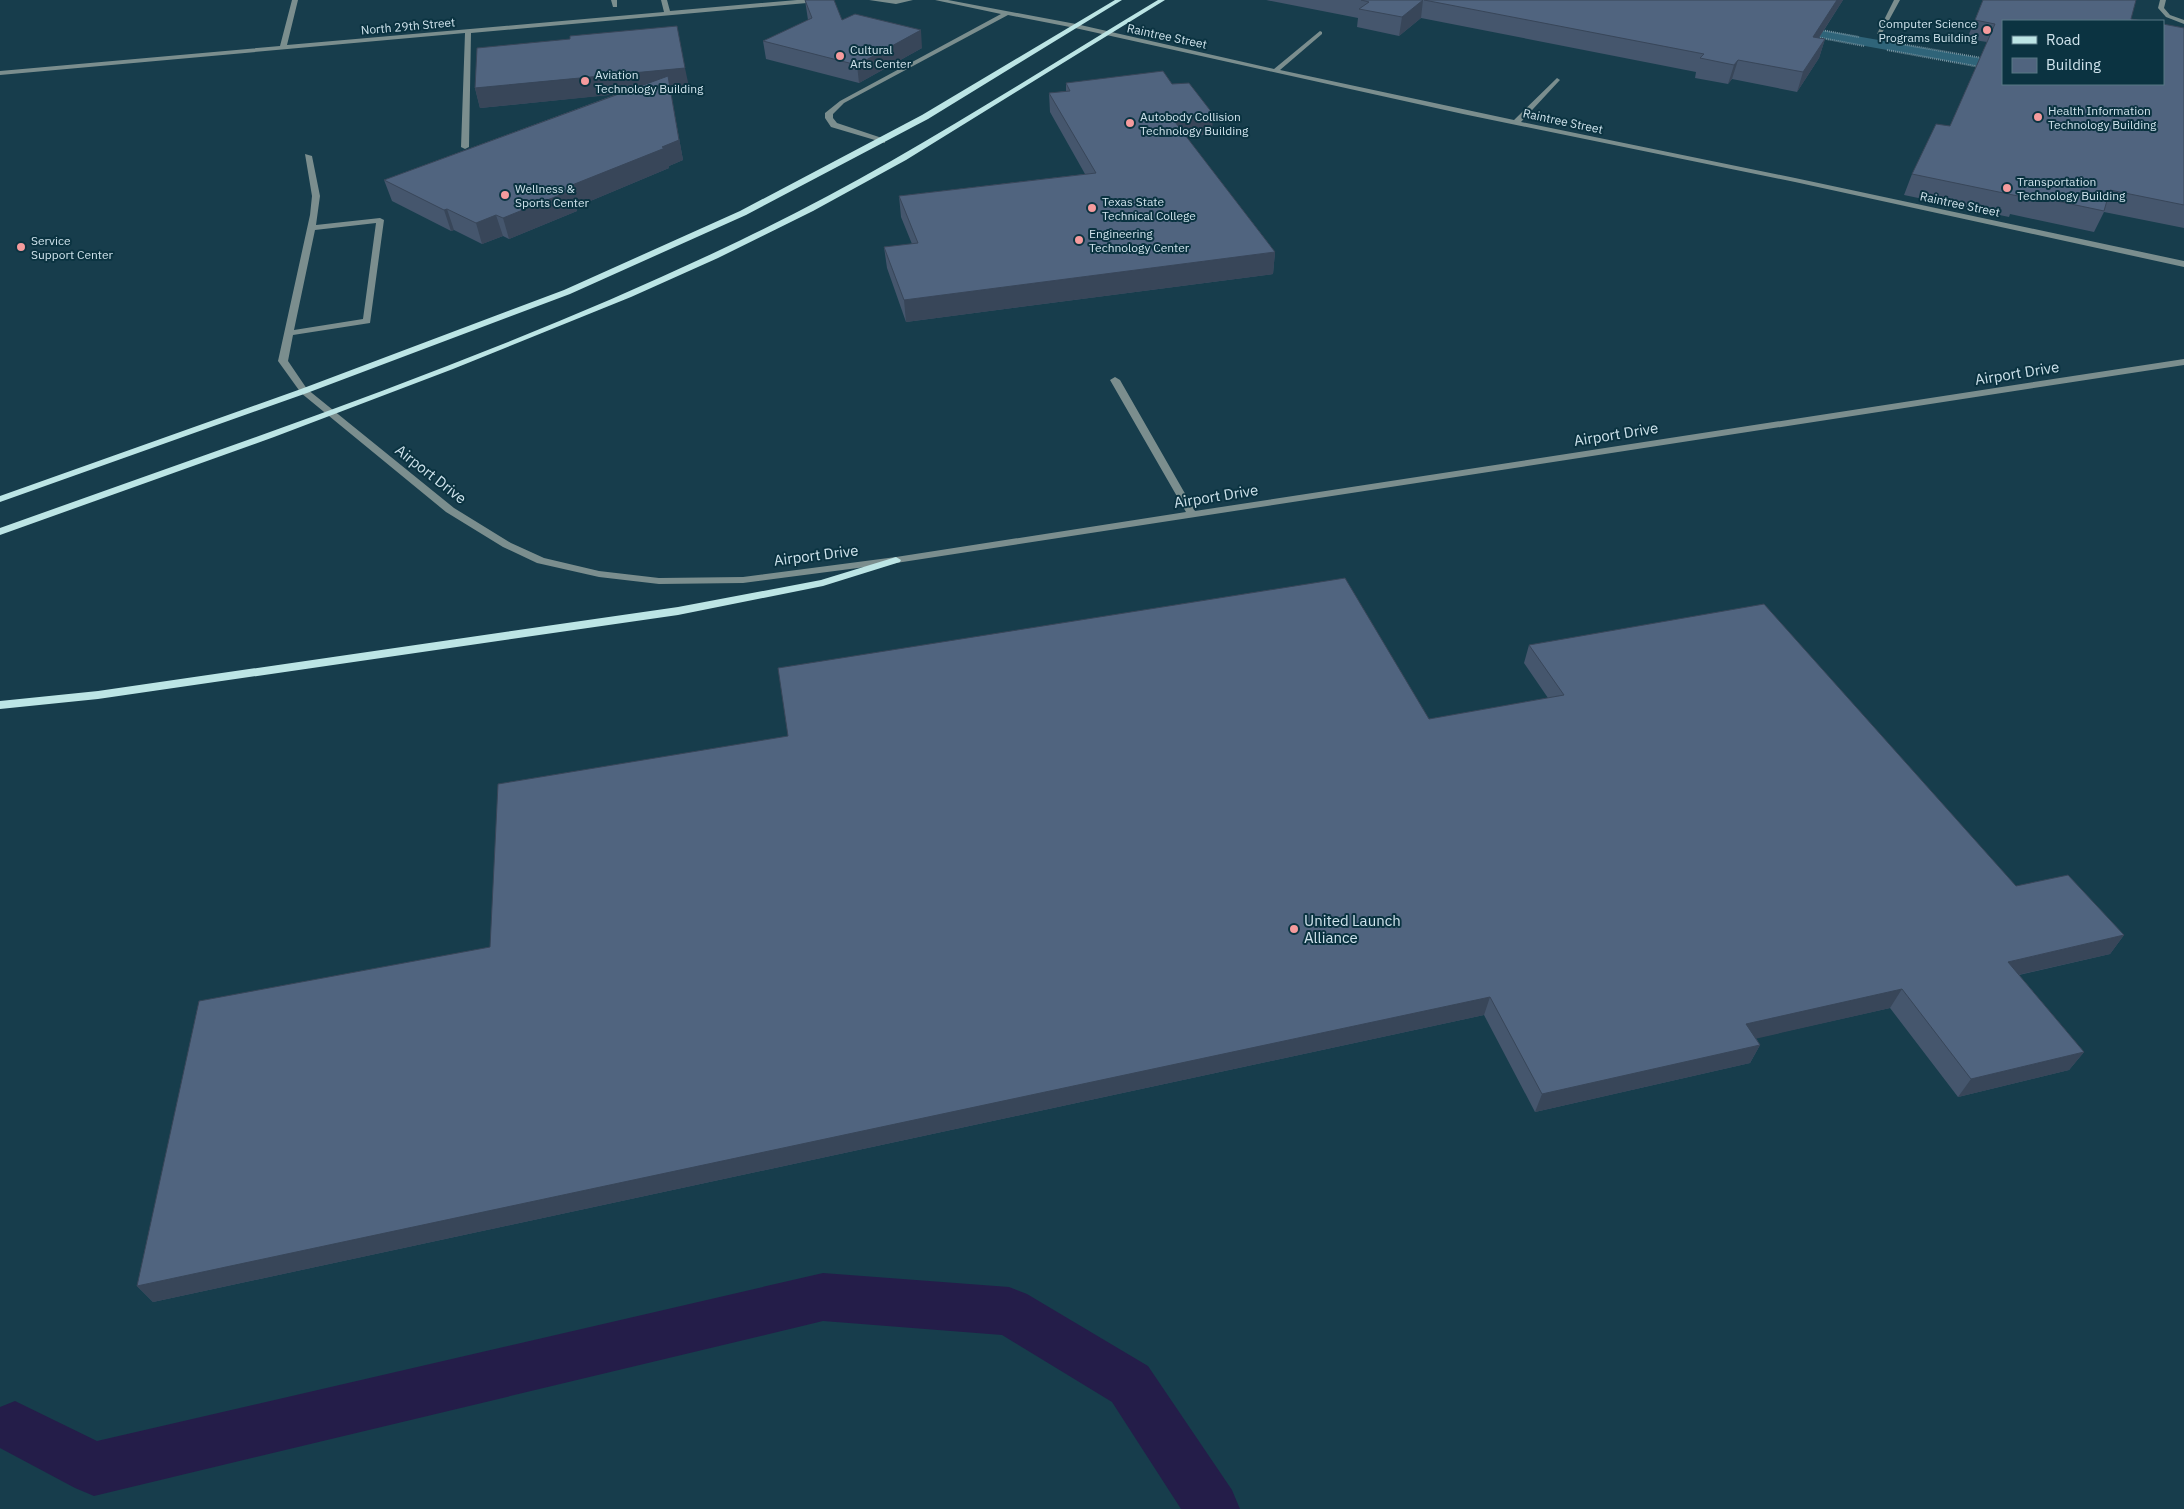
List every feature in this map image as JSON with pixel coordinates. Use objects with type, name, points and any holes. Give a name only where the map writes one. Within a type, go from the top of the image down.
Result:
[{"type":"main road","points":[[0,499],[304,392],[574,289],[744,213],[882,141],[926,117],[1119,0]]},
{"type":"main road","points":[[0,532],[329,413],[512,344],[716,255],[834,196],[963,124],[1162,0]]},
{"type":"main road","points":[[0,705],[136,690],[678,611],[824,583],[896,560]]},
{"type":"street","points":[[283,48],[295,0]]},
{"type":"street","points":[[664,0],[668,14]]},
{"type":"street","name":"North 29th Street","points":[[0,73],[818,0]]},
{"type":"street","points":[[872,0],[896,2],[910,0]]},
{"type":"street","name":"Raintree Street","points":[[938,0],[1076,26],[1516,123],[1795,180],[2184,264]]},
{"type":"street","points":[[1880,33],[1897,0]]},
{"type":"street","points":[[2163,0],[2160,8],[2168,16],[2184,22]]},
{"type":"street","points":[[882,141],[834,125],[829,118],[829,113],[842,102],[1006,13]]},
{"type":"street","points":[[465,147],[468,32]]},
{"type":"street","points":[[1275,70],[1320,33]]},
{"type":"street","points":[[1516,123],[1557,80]]},
{"type":"street","name":"Airport Drive","points":[[308,156],[316,196],[283,361],[304,392],[450,510],[507,545],[541,561],[599,574],[659,581],[743,580],[896,560],[2184,362]]},
{"type":"street","points":[[290,333],[367,322],[380,220],[311,228]]},
{"type":"street","points":[[1115,380],[1192,514]]},
{"type":"path","points":[[1817,29],[1866,38]]},
{"type":"path","points":[[1817,37],[1866,46]]},
{"type":"path","points":[[1895,43],[1983,58]]},
{"type":"path","points":[[1885,50],[1983,67]]},
{"type":"shaded area","points":[[1611,0],[1651,0],[2002,62],[2002,71]]},
{"type":"building","points":[[805,0],[834,0],[842,20],[855,14],[921,30],[857,65],[763,41],[812,18]]},
{"type":"building","points":[[1361,0],[1423,0],[1402,17],[1359,9],[1369,2]]},
{"type":"building","points":[[1424,0],[1837,0],[1813,37],[1825,39],[1803,72],[1738,60],[1734,65],[1700,58],[1704,54]]},
{"type":"building","points":[[1983,0],[2136,0],[2131,19],[2138,20],[2002,20],[2002,85],[2164,85],[2164,24],[2184,28],[2184,205],[2110,190],[2104,211],[2019,193],[2018,196],[1912,174],[1936,124],[1950,126],[1995,24],[1975,20]]},
{"type":"building","points":[[677,26],[685,68],[475,88],[477,48],[570,39],[570,36]]},
{"type":"building","points":[[1163,71],[1172,84],[1189,83],[1213,114],[1172,118],[1275,252],[904,300],[884,247],[918,243],[899,196],[1096,173],[1049,93],[1070,91],[1066,83]]},
{"type":"building","points":[[668,76],[679,140],[662,147],[665,148],[567,187],[572,190],[503,218],[496,215],[476,223],[447,209],[444,210],[384,180]]},
{"type":"building","name":"United Launch Alliance","points":[[1345,578],[1429,719],[1564,695],[1529,645],[1764,604],[2016,886],[2068,875],[2124,935],[2008,962],[2084,1052],[1971,1079],[1902,989],[1746,1024],[1760,1045],[1542,1094],[1490,997],[137,1286],[199,1001],[490,947],[498,784],[788,736],[778,668]]},
{"type":"waterway","points":[[15,1427],[94,1469],[823,1297],[1009,1311],[1130,1384],[1213,1509]]},
{"type":"place","name":"Computer Science Programs Building","points":[[1987,30]]},
{"type":"place","name":"Cultural Arts Center","points":[[840,56]]},
{"type":"place","name":"Aviation Technology Building","points":[[585,81]]},
{"type":"place","name":"Health Information Technology Building","points":[[2038,117]]},
{"type":"place","name":"Autobody Collision Technology Building","points":[[1130,123]]},
{"type":"place","name":"Transportation Technology Building","points":[[2007,188]]},
{"type":"place","name":"Wellness & Sports Center","points":[[505,195]]},
{"type":"place","name":"Texas State Technical College","points":[[1092,208]]},
{"type":"place","name":"Engineering Technology Center","points":[[1079,240]]},
{"type":"place","name":"Service Support Center","points":[[21,247]]},
{"type":"place","name":"United Launch Alliance","points":[[1294,929]]}]
